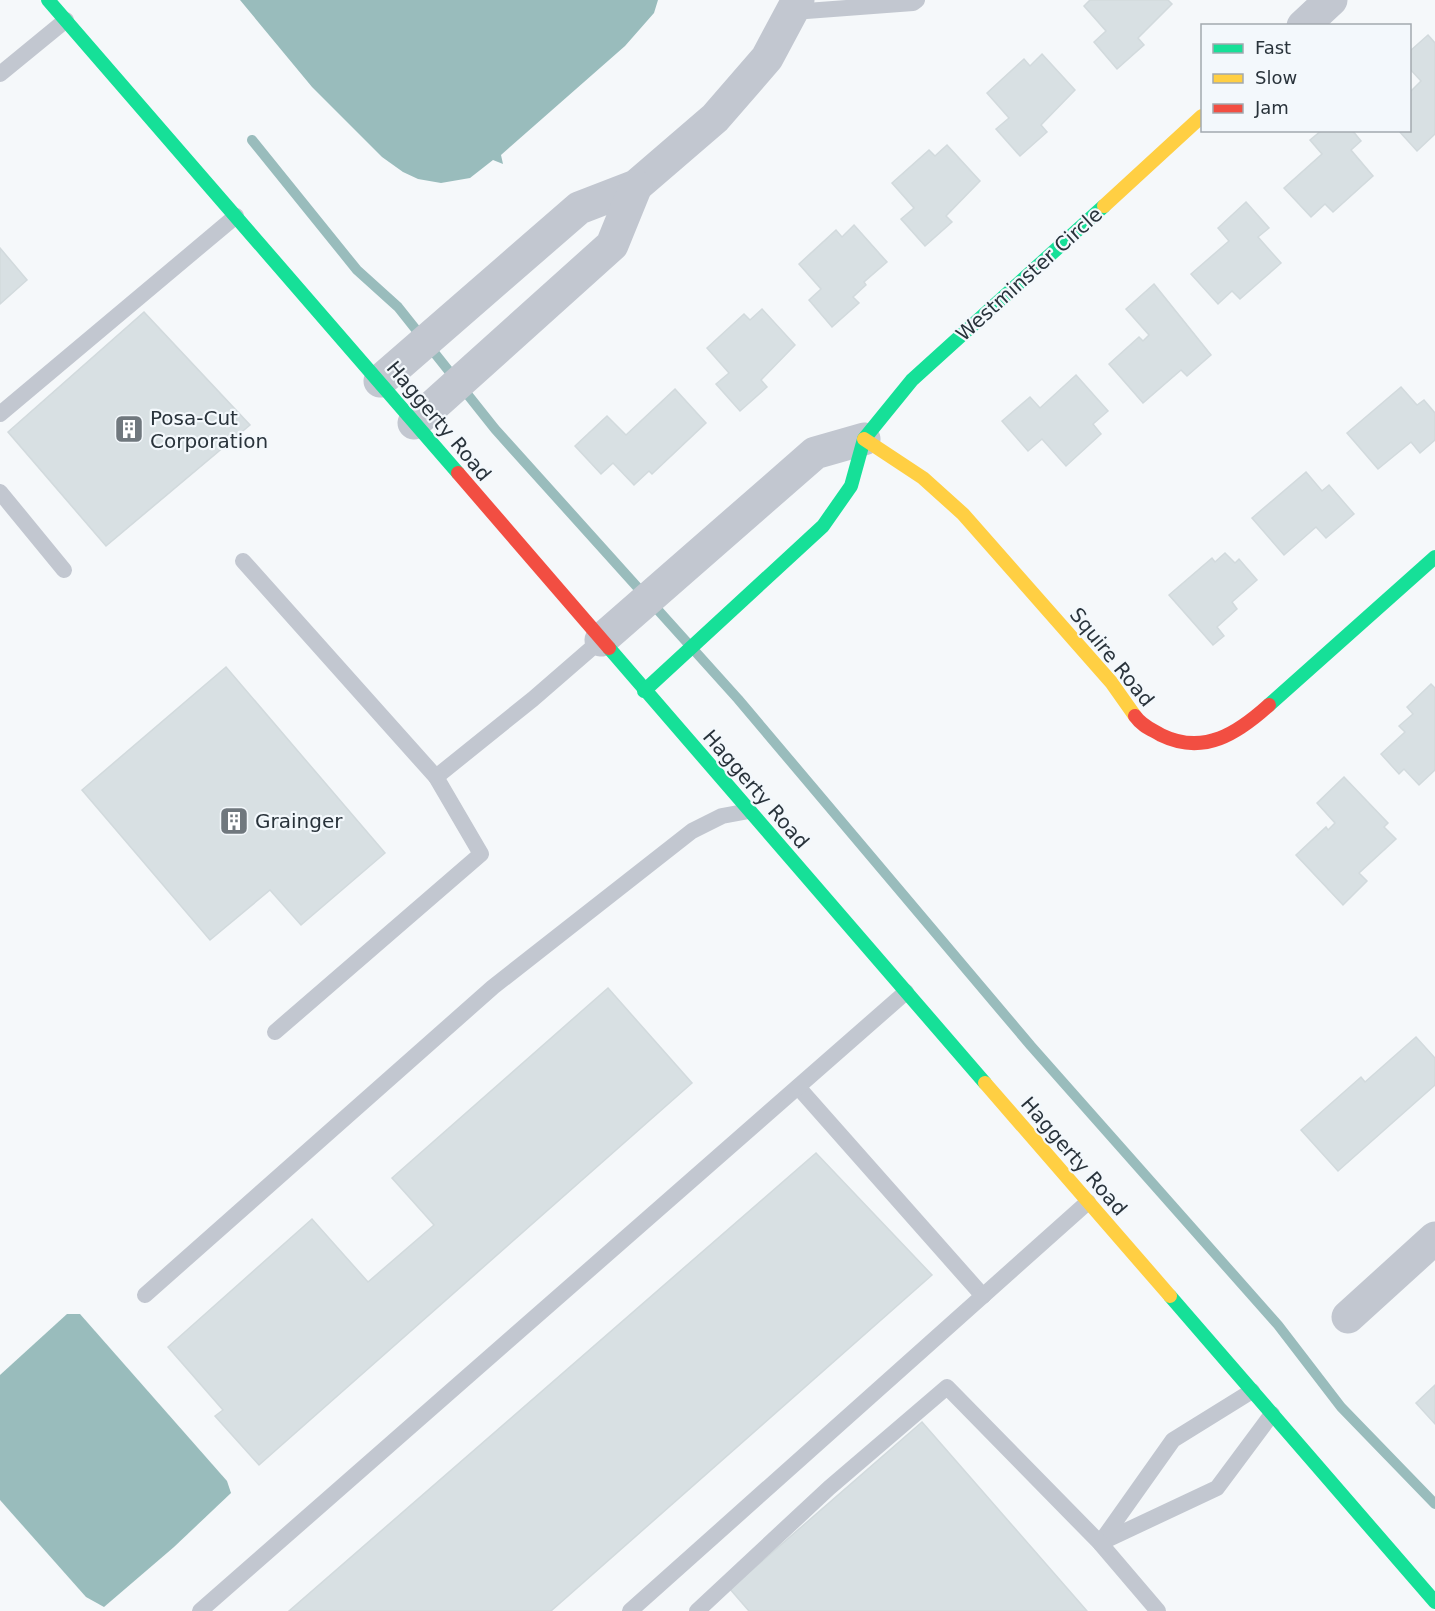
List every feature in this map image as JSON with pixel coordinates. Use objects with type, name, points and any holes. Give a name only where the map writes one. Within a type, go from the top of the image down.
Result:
[{"type":"street","name":"Haggerty Road","points":[[48,0],[1435,1602]]},
{"type":"street","points":[[1305,24],[1331,0]]},
{"type":"street","points":[[380,381],[579,208],[636,186],[715,118],[767,58],[796,6]]},
{"type":"street","name":"Westminster Circle","points":[[644,691],[823,526],[850,486],[864,439],[912,380],[1201,118]]},
{"type":"street","points":[[414,423],[612,245],[636,186]]},
{"type":"street","points":[[601,640],[814,453],[864,439]]},
{"type":"street","name":"Squire Road","points":[[864,439],[923,478],[963,514],[1111,681],[1142,724],[1172,740],[1191,744],[1222,740],[1244,728],[1435,557]]},
{"type":"street","points":[[1348,1317],[1435,1238]]},
{"type":"lane","points":[[796,6],[913,3],[917,0]]},
{"type":"lane","points":[[0,74],[66,20]]},
{"type":"lane","points":[[0,414],[236,216]]},
{"type":"lane","points":[[0,492],[64,570]]},
{"type":"lane","points":[[243,561],[436,777],[481,854],[275,1032]]},
{"type":"lane","points":[[436,777],[534,699],[601,640]]},
{"type":"lane","points":[[145,1295],[493,987],[692,831],[722,816],[749,811]]},
{"type":"lane","points":[[200,1611],[906,992]]},
{"type":"lane","points":[[798,1087],[983,1296]]},
{"type":"lane","points":[[630,1611],[1088,1202]]},
{"type":"lane","points":[[697,1611],[829,1488],[947,1387],[1100,1543],[1158,1611]]},
{"type":"lane","points":[[1100,1543],[1173,1440],[1252,1391]]},
{"type":"lane","points":[[1100,1543],[1216,1488],[1272,1414]]},
{"type":"water","points":[[240,0],[658,0],[654,13],[625,46],[501,155],[503,164],[493,160],[470,178],[441,183],[418,179],[403,172],[382,157],[312,87]]},
{"type":"water","points":[[67,1314],[80,1314],[227,1481],[231,1493],[174,1547],[104,1607],[86,1597],[0,1500],[0,1375]]},
{"type":"building","points":[[1090,0],[1168,0],[1172,4],[1138,38],[1144,45],[1117,69],[1094,42],[1106,31],[1084,6]]},
{"type":"building","points":[[1428,35],[1435,43],[1435,134],[1417,151],[1400,132],[1411,132],[1411,91],[1421,81],[1411,70],[1411,50]]},
{"type":"building","points":[[1042,54],[1075,90],[1041,125],[1047,132],[1020,156],[996,129],[1009,118],[987,93],[1024,59],[1030,66]]},
{"type":"building","points":[[1320,132],[1354,132],[1361,141],[1351,150],[1373,176],[1333,212],[1325,204],[1311,217],[1284,188],[1322,154],[1310,140]]},
{"type":"building","points":[[947,145],[980,181],[946,216],[952,222],[925,246],[901,219],[914,208],[892,183],[929,150],[935,156]]},
{"type":"building","points":[[1246,202],[1269,228],[1258,237],[1281,263],[1240,299],[1232,291],[1218,304],[1191,274],[1229,241],[1218,228]]},
{"type":"building","points":[[854,225],[887,262],[864,282],[866,285],[853,297],[859,303],[832,327],[809,300],[821,289],[799,264],[836,230],[842,237]]},
{"type":"building","points":[[0,248],[27,280],[0,304]]},
{"type":"building","points":[[1154,284],[1211,355],[1187,376],[1181,370],[1143,403],[1109,364],[1139,337],[1143,341],[1149,335],[1126,309]]},
{"type":"building","points":[[762,309],[795,345],[761,380],[767,387],[740,411],[716,384],[729,373],[707,348],[744,314],[750,320]]},
{"type":"building","name":"Posa-Cut Corporation","points":[[144,312],[250,425],[106,546],[8,432]]},
{"type":"building","points":[[1076,375],[1108,411],[1093,424],[1101,434],[1066,466],[1042,439],[1028,451],[1002,421],[1030,397],[1040,408]]},
{"type":"building","points":[[1401,387],[1417,405],[1424,400],[1435,413],[1435,440],[1420,453],[1411,442],[1378,469],[1347,433]]},
{"type":"building","points":[[675,389],[706,423],[652,474],[649,471],[634,485],[613,463],[601,474],[575,446],[607,416],[626,435]]},
{"type":"building","points":[[1306,472],[1322,491],[1329,485],[1354,514],[1326,538],[1316,527],[1284,555],[1252,518]]},
{"type":"building","points":[[1225,553],[1235,563],[1239,559],[1257,580],[1232,602],[1237,609],[1217,627],[1224,636],[1213,645],[1169,595],[1212,558],[1215,562]]},
{"type":"building","name":"Grainger","points":[[226,667],[385,853],[301,925],[270,890],[210,940],[82,790]]},
{"type":"building","points":[[1431,684],[1435,688],[1435,770],[1419,785],[1404,769],[1399,774],[1381,754],[1405,732],[1399,726],[1413,714],[1407,707]]},
{"type":"building","points":[[1344,777],[1388,823],[1384,827],[1396,839],[1359,873],[1367,881],[1343,905],[1296,855],[1326,827],[1328,830],[1335,823],[1317,803]]},
{"type":"building","points":[[608,988],[692,1083],[259,1465],[215,1416],[223,1410],[168,1347],[312,1219],[368,1282],[434,1225],[392,1178]]},
{"type":"building","points":[[1416,1037],[1435,1058],[1435,1085],[1338,1171],[1301,1130],[1361,1077],[1365,1082]]},
{"type":"building","points":[[816,1153],[932,1275],[551,1611],[289,1611]]},
{"type":"building","points":[[1435,1385],[1435,1424],[1416,1403]]},
{"type":"building","points":[[922,1422],[1087,1611],[749,1611],[730,1589]]},
{"type":"waterway","points":[[252,140],[357,270],[398,307],[495,429],[738,699],[1031,1046],[1278,1325],[1341,1407],[1435,1504]]},
{"type":"traffic: fast","points":[[48,0],[458,473]]},
{"type":"traffic: fast","points":[[644,691],[823,526],[851,486],[864,439],[912,380],[1104,206]]},
{"type":"traffic: fast","points":[[1269,705],[1435,557]]},
{"type":"traffic: fast","points":[[609,648],[985,1083]]},
{"type":"traffic: fast","points":[[1170,1296],[1435,1602]]},
{"type":"traffic: slow","points":[[1104,206],[1201,117]]},
{"type":"traffic: slow","points":[[864,439],[923,478],[963,514],[1111,682],[1135,716]]},
{"type":"traffic: slow","points":[[985,1083],[1170,1296]]},
{"type":"traffic: jam","points":[[458,473],[609,648]]},
{"type":"traffic: jam","points":[[1135,716],[1147,727],[1177,741],[1206,742],[1233,732],[1269,705]]},
{"type":"place","name":"Posa-Cut Corporation","points":[[129,429]]},
{"type":"place","name":"Grainger","points":[[234,821]]}]
